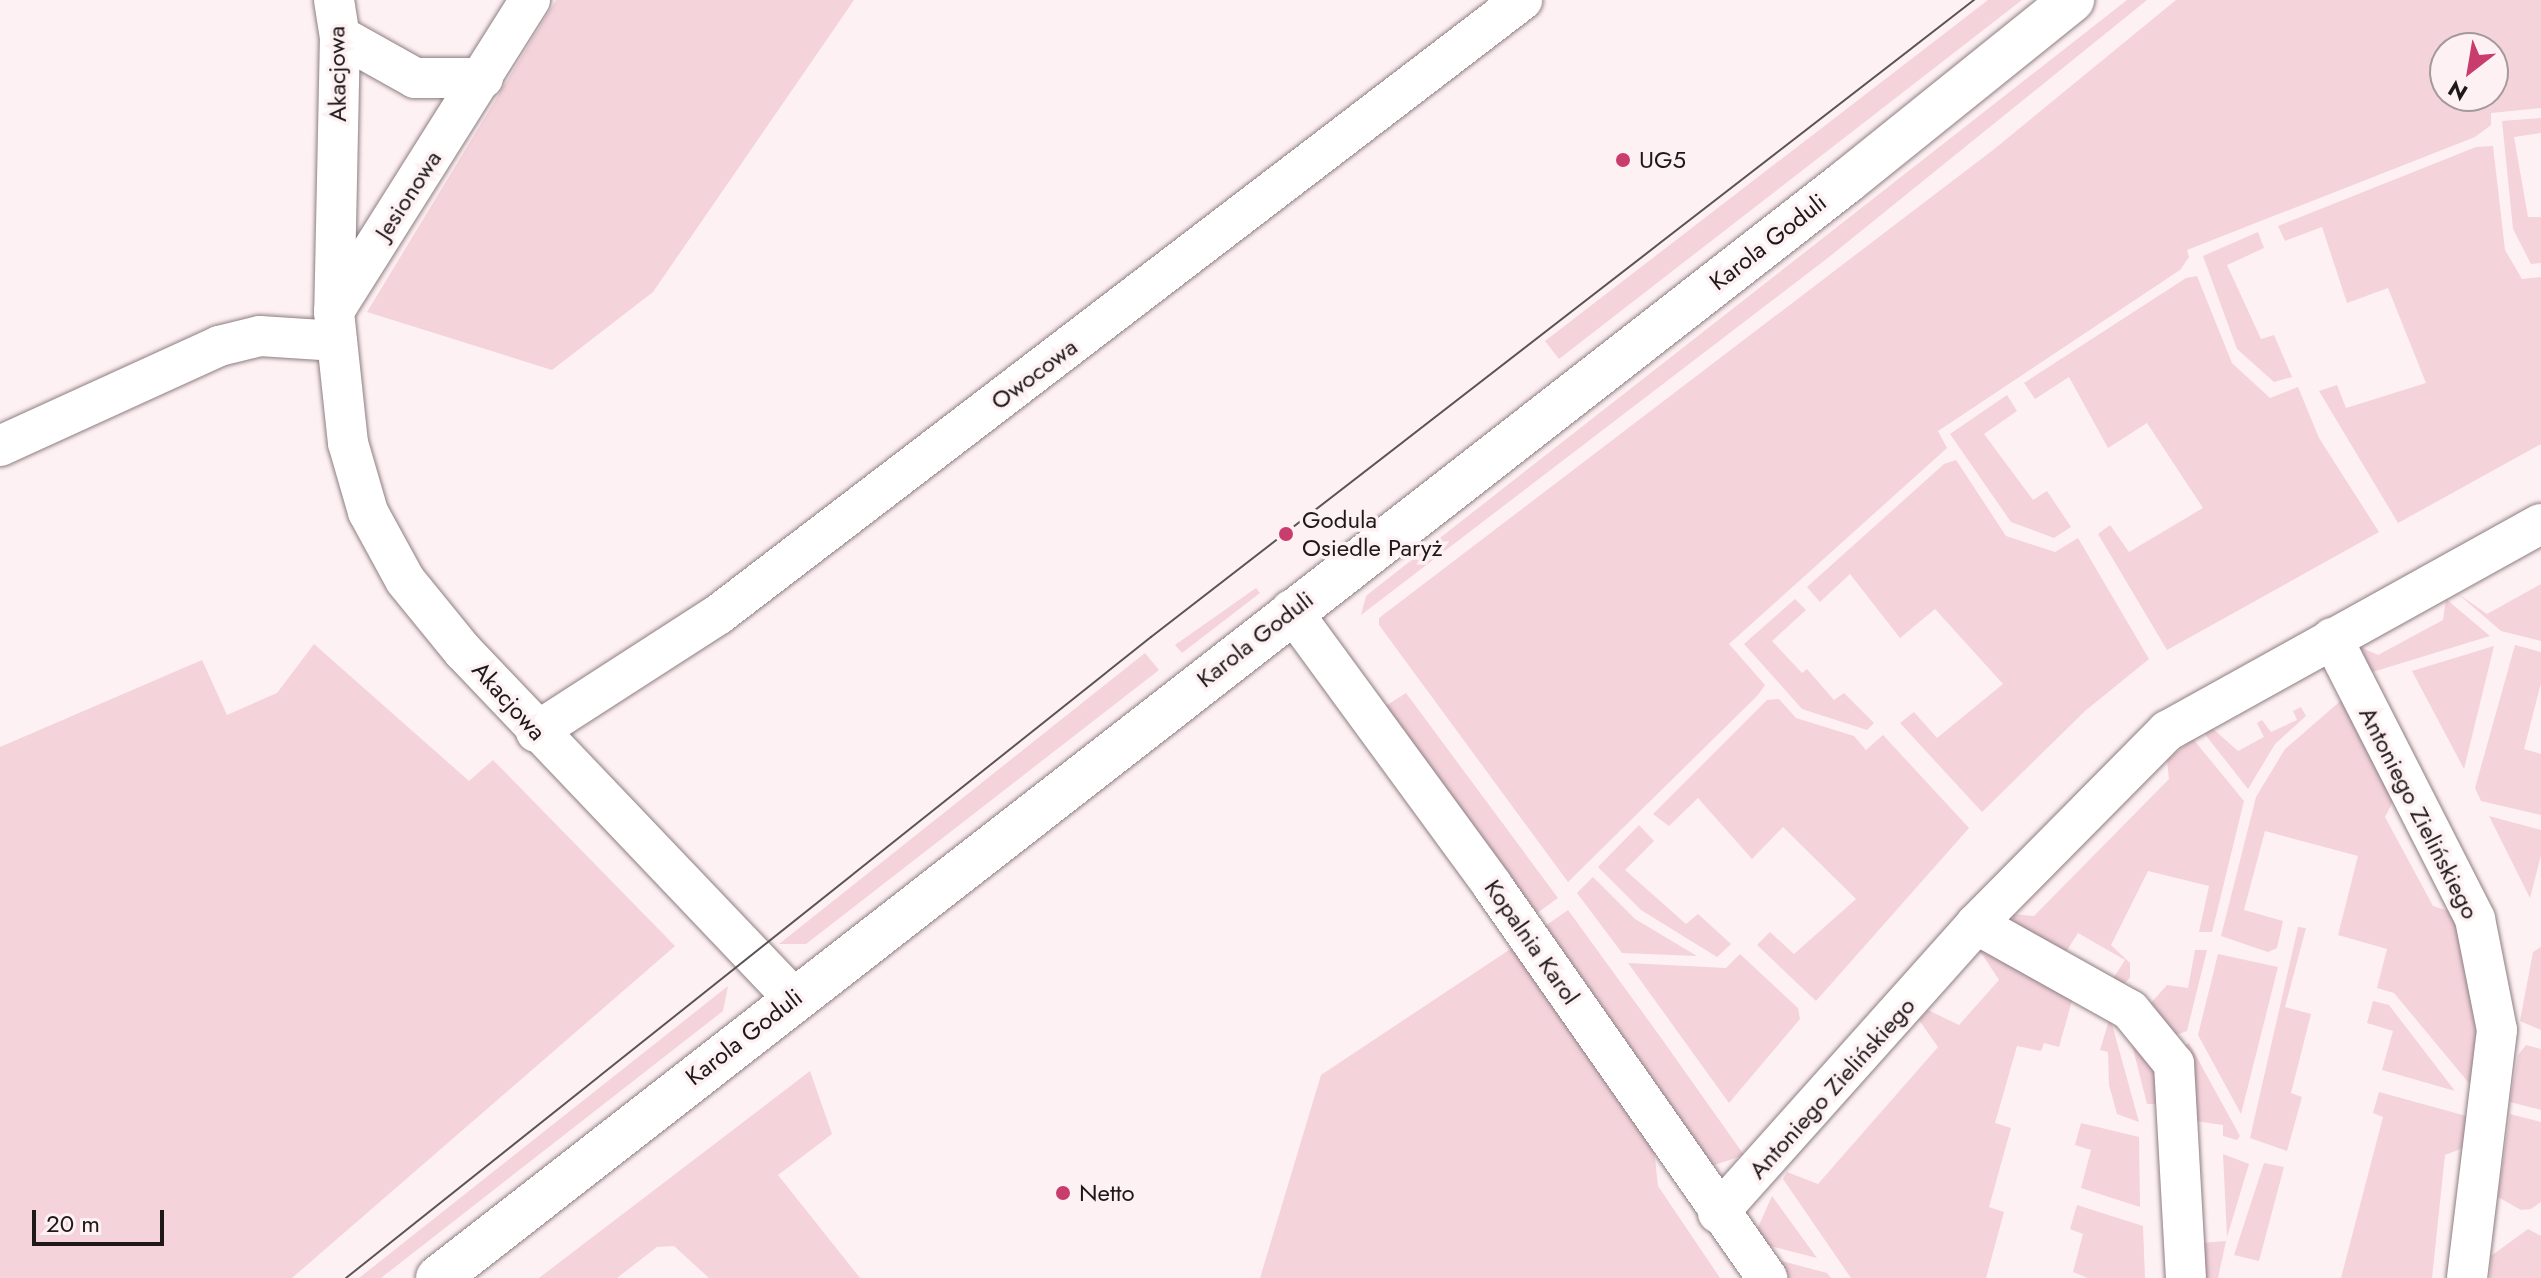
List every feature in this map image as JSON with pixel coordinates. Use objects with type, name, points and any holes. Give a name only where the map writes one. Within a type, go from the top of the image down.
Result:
[{"type":"main road","name":"Karola Goduli","points":[[438,1278],[1291,610],[1847,181],[2072,0]]},
{"type":"street","name":"Jesionowa","points":[[335,326],[530,0]]},
{"type":"street","name":"Owocowa","points":[[536,732],[719,614],[1522,0]]},
{"type":"street","points":[[337,18],[415,78],[483,78]]},
{"type":"street","name":"Akacjowa","points":[[337,18],[335,326],[348,443],[368,512],[405,580],[536,732],[793,998]]},
{"type":"street","points":[[0,446],[230,343],[335,326]]},
{"type":"street","name":"Antoniego Zielińskiego","points":[[1718,1213],[1976,924],[2167,731],[2541,524]]},
{"type":"street","name":"Kopalnia Karol","points":[[1291,610],[1492,885],[1718,1213],[1767,1278]]},
{"type":"street","name":"Antoniego Zielińskiego","points":[[2332,638],[2475,919],[2497,1030],[2467,1278]]},
{"type":"street","points":[[1976,924],[2130,1010],[2174,1064],[2186,1278]]},
{"type":"shaded area","points":[[556,0],[854,0],[653,292],[552,370],[367,312]]},
{"type":"shaded area","points":[[1988,0],[2022,0],[1559,359],[1545,341]]},
{"type":"shaded area","points":[[2127,0],[2147,0],[1829,257],[1361,615],[1366,596]]},
{"type":"shaded area","points":[[2176,0],[2541,0],[2541,108],[2509,111],[2509,32],[2429,32],[2429,112],[2501,112],[2491,113],[2491,125],[2475,137],[2187,250],[2189,257],[2180,270],[1938,431],[1947,448],[1729,644],[1765,685],[1758,695],[1568,882],[1379,625],[1379,618],[1993,150]]},
{"type":"shaded area","points":[[2541,118],[2541,133],[2514,137],[2528,217],[2541,217],[2541,263],[2531,264],[2513,229],[2502,121]]},
{"type":"shaded area","points":[[2493,146],[2505,250],[2522,279],[2541,277],[2541,444],[2398,523],[2319,391],[2337,385],[2346,408],[2426,383],[2388,288],[2347,303],[2322,227],[2285,241],[2278,226],[2476,147]]},
{"type":"shaded area","points":[[2258,232],[2264,248],[2227,265],[2261,339],[2274,335],[2292,377],[2274,382],[2237,349],[2203,256]]},
{"type":"shaded area","points":[[2197,276],[2232,363],[2270,398],[2298,387],[2319,438],[2379,532],[2167,650],[2098,534],[2110,525],[2129,552],[2203,508],[2147,423],[2108,448],[2069,377],[2035,399],[2024,383],[2186,278]]},
{"type":"shaded area","points":[[2007,395],[2017,411],[1984,434],[2033,500],[2047,491],[2071,527],[2054,538],[2011,522],[1950,434]]},
{"type":"shaded area","points":[[1956,460],[2006,536],[2055,552],[2078,538],[2149,659],[2085,711],[1982,812],[1900,723],[1914,712],[1937,738],[2003,684],[1935,609],[1900,638],[1850,574],[1820,602],[1807,587],[1944,464]]},
{"type":"shaded area","points":[[2541,584],[2541,641],[2501,631],[2457,593],[2487,614]]},
{"type":"shaded area","points":[[1256,588],[1260,593],[1182,653],[1175,645]]},
{"type":"shaded area","points":[[1795,599],[1806,610],[1772,641],[1802,673],[1807,669],[1834,700],[1844,693],[1874,723],[1867,730],[1802,709],[1744,644]]},
{"type":"shaded area","points":[[2446,599],[2490,636],[2366,674],[2360,647],[2378,655],[2443,620]]},
{"type":"shaded area","points":[[314,644],[469,781],[493,760],[675,946],[292,1278],[0,1278],[0,747],[202,660],[227,715],[277,693]]},
{"type":"shaded area","points":[[2515,645],[2541,652],[2541,683],[2524,749],[2541,754],[2541,815],[2481,801],[2475,788]]},
{"type":"shaded area","points":[[2494,646],[2464,769],[2412,671]]},
{"type":"shaded area","points":[[1145,653],[1159,670],[806,944],[779,944]]},
{"type":"shaded area","points":[[1406,693],[1558,898],[1533,916],[1384,707]]},
{"type":"shaded area","points":[[2345,697],[2397,794],[2385,817],[2433,906],[2458,914],[2482,1025],[2473,1088],[2394,993],[2377,988],[2387,949],[2338,935],[2358,856],[2265,831],[2244,910],[2283,921],[2277,948],[2268,952],[2221,936],[2256,797],[2285,749]]},
{"type":"shaded area","points":[[1779,699],[1796,718],[1854,736],[1866,750],[1883,735],[1969,828],[1816,1001],[1757,945],[1770,932],[1794,954],[1856,899],[1783,827],[1752,859],[1698,798],[1669,826],[1653,814],[1767,700]]},
{"type":"shaded area","points":[[2301,707],[2306,716],[2275,744],[2248,789],[2204,733],[2212,728],[2238,751],[2264,737],[2257,723],[2262,720],[2271,732],[2297,720],[2293,711]]},
{"type":"shaded area","points":[[2193,739],[2244,801],[2212,932],[2199,932],[2209,886],[2148,871],[2111,945],[2130,963],[2130,978],[2121,986],[2109,985],[2125,960],[2078,933],[2062,958],[2014,922],[2012,914],[2034,916],[2169,779],[2167,760]]},
{"type":"shaded area","points":[[2489,816],[2541,830],[2541,855],[2530,898]]},
{"type":"shaded area","points":[[1639,825],[1654,841],[1625,870],[1686,924],[1698,914],[1731,944],[1717,957],[1641,910],[1598,867]]},
{"type":"shaded area","points":[[1593,877],[1635,919],[1697,956],[1622,953],[1577,893]]},
{"type":"shaded area","points":[[1568,910],[1744,1155],[1709,1167],[1541,929]]},
{"type":"shaded area","points":[[2298,927],[2306,928],[2285,1007],[2311,1014],[2291,1093],[2302,1097],[2287,1151],[2250,1138]]},
{"type":"shaded area","points":[[2541,947],[2541,1030],[2520,1021],[2533,952]]},
{"type":"shaded area","points":[[1512,948],[1654,1149],[1658,1186],[1720,1278],[1260,1278],[1321,1075]]},
{"type":"shaded area","points":[[1983,948],[2073,997],[2059,1047],[2044,1043],[2041,1051],[2017,1046],[1995,1123],[2011,1128],[1989,1207],[2004,1212],[1986,1278],[1851,1278],[1783,1179],[1787,1172],[1818,1184],[1938,1047],[1919,1020],[1928,1010],[1959,1025],[1999,980],[1980,951]]},
{"type":"shaded area","points":[[2195,950],[2207,950],[2187,1031],[2171,1037],[2150,1004],[2167,985],[2188,988]]},
{"type":"shaded area","points":[[1740,954],[1798,1008],[1800,1019],[1729,1103],[1628,963],[1726,968]]},
{"type":"shaded area","points":[[2218,954],[2278,967],[2241,1114],[2198,1035]]},
{"type":"shaded area","points":[[728,986],[723,1011],[381,1278],[359,1278]]},
{"type":"shaded area","points":[[2373,1001],[2389,1005],[2455,1091],[2382,1070],[2393,1031],[2367,1023]]},
{"type":"shaded area","points":[[2110,1017],[2139,1122],[2117,1114],[2109,1085],[2108,1052],[2100,1050]]},
{"type":"shaded area","points":[[2127,1025],[2163,1067],[2167,1104],[2147,1104]]},
{"type":"shaded area","points":[[2189,1043],[2240,1136],[2237,1140],[2223,1136],[2223,1125],[2195,1121],[2180,1048]]},
{"type":"shaded area","points":[[2526,1045],[2541,1049],[2541,1110],[2510,1102],[2518,1055]]},
{"type":"shaded area","points":[[810,1071],[832,1134],[778,1175],[860,1278],[709,1278],[674,1246],[657,1247],[617,1278],[539,1278]]},
{"type":"shaded area","points":[[2379,1092],[2470,1117],[2466,1147],[2445,1155],[2432,1278],[2341,1278],[2383,1117],[2373,1113]]},
{"type":"shaded area","points":[[2510,1114],[2541,1122],[2541,1202],[2531,1209],[2521,1210],[2498,1197]]},
{"type":"shaded area","points":[[2081,1123],[2139,1137],[2140,1207],[2081,1188],[2091,1150],[2075,1145]]},
{"type":"shaded area","points":[[2223,1154],[2249,1164],[2227,1237]]},
{"type":"shaded area","points":[[2264,1163],[2284,1167],[2259,1261],[2234,1255]]},
{"type":"shaded area","points":[[1772,1196],[1817,1258],[1766,1245],[1756,1232]]},
{"type":"shaded area","points":[[2077,1205],[2143,1226],[2145,1278],[2088,1278],[2073,1272],[2083,1234],[2070,1229]]},
{"type":"shaded area","points":[[2528,1229],[2541,1236],[2541,1278],[2490,1278],[2491,1256]]},
{"type":"shaded area","points":[[2226,1241],[2218,1278],[2203,1278],[2201,1243]]},
{"type":"shaded area","points":[[1778,1260],[1827,1273],[1831,1278],[1789,1278]]},
{"type":"tram line","points":[[346,1278],[1151,637],[1974,0]]},
{"type":"place","name":"UG5","points":[[1623,160]]},
{"type":"place","name":"Godula Osiedle Paryż","points":[[1286,534]]},
{"type":"place","name":"Netto","points":[[1063,1193]]}]
